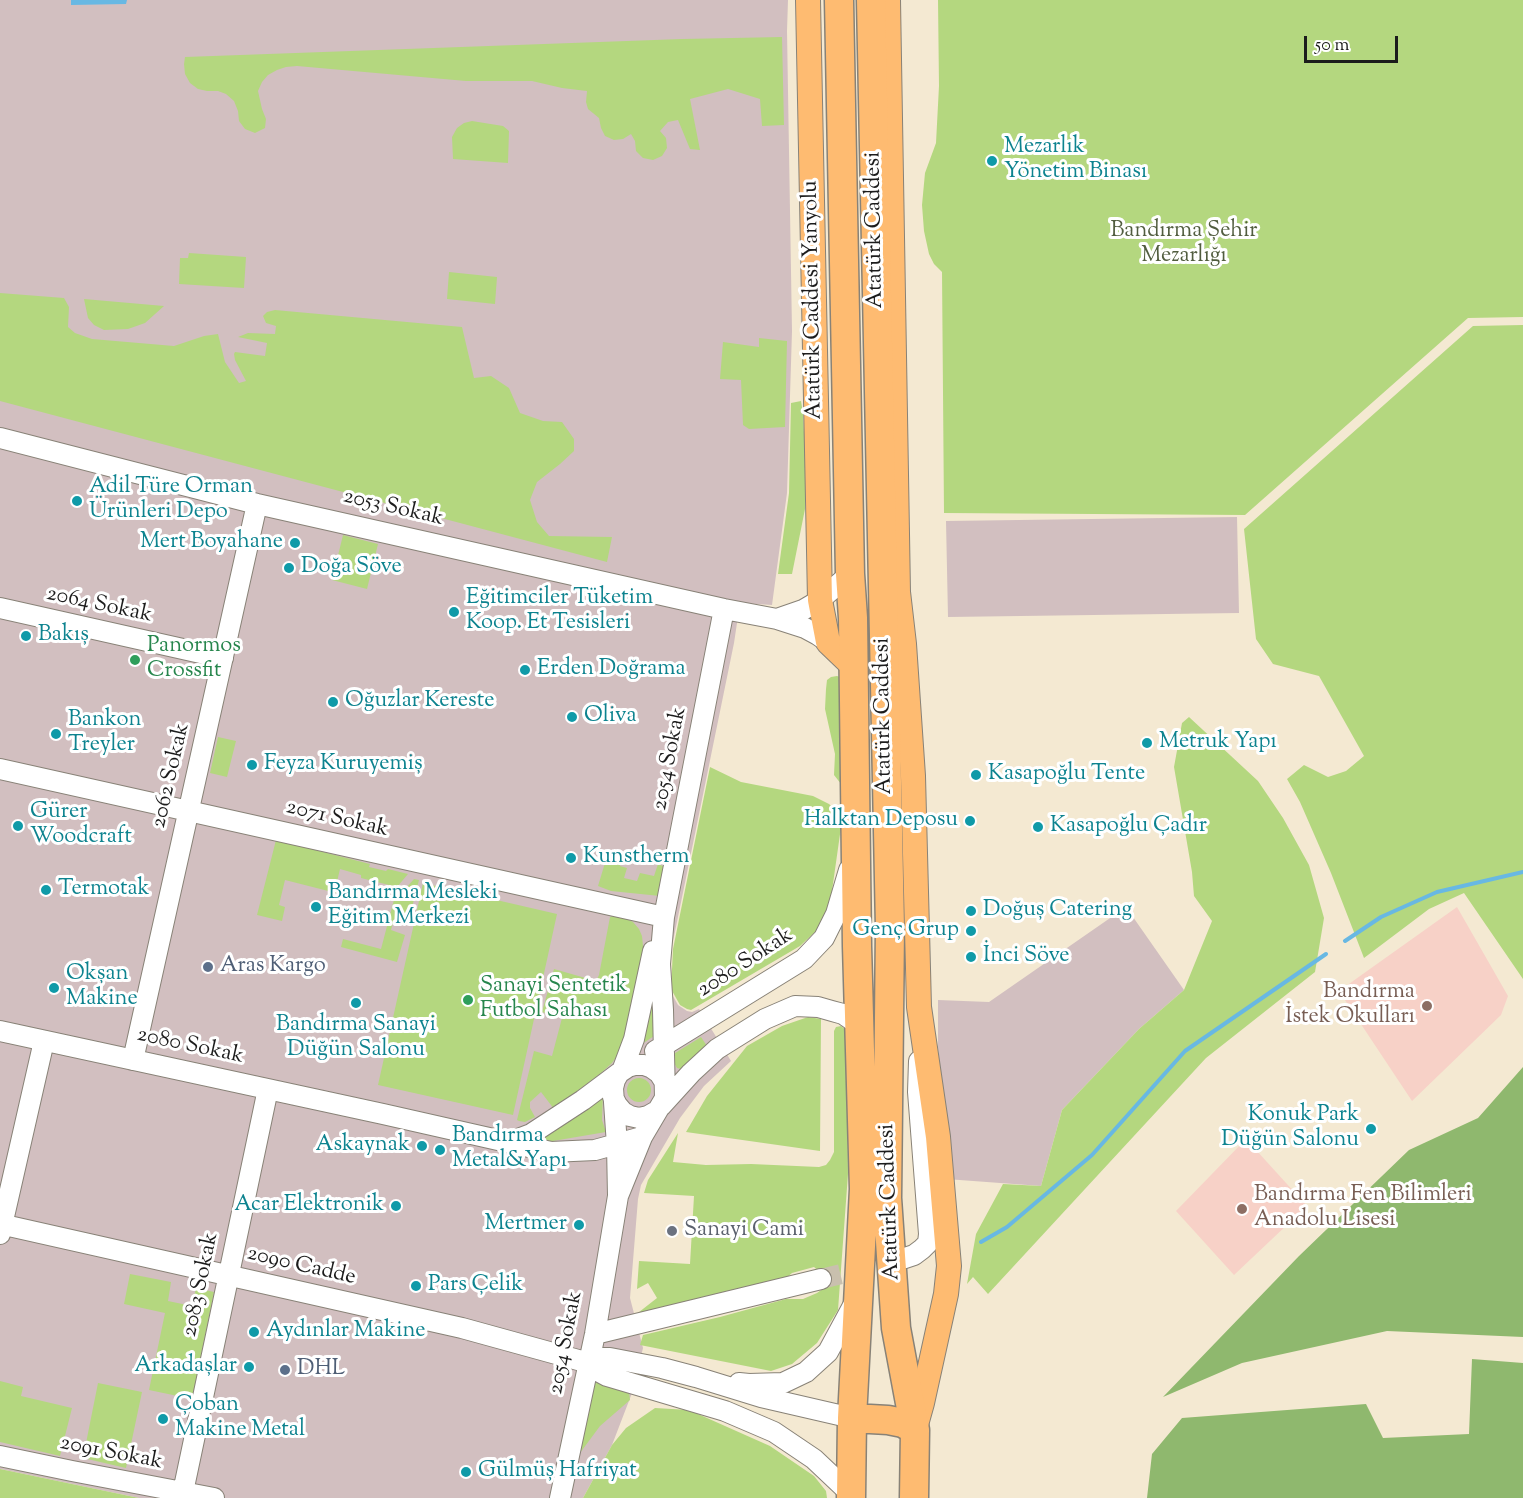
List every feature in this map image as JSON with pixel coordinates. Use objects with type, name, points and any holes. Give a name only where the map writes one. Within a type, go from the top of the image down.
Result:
[{"type":"highway","name":"Atatürk Caddesi","points":[[839,0],[864,1189],[852,1418],[853,1497]]},
{"type":"highway","name":"Atatürk Caddesi","points":[[871,0],[890,928],[887,1198],[896,1328],[915,1430],[914,1498]]},
{"type":"highway","points":[[852,1418],[888,1420],[903,1423],[915,1430]]},
{"type":"main road","name":"Atatürk Caddesi Yanyolu","points":[[808,0],[820,600],[828,642]]},
{"type":"main road","name":"Atatürk Caddesi","points":[[888,0],[898,592],[913,776],[919,1007],[938,1137],[949,1266],[946,1294],[915,1430]]},
{"type":"main road","points":[[828,642],[852,665]]},
{"type":"street","name":"2053 Sokak","points":[[0,438],[257,504],[777,619],[805,628],[828,642]]},
{"type":"street","name":"2062 Sokak","points":[[132,1060],[257,504]]},
{"type":"street","points":[[777,619],[803,610],[820,600],[850,574]]},
{"type":"street","name":"2064 Sokak","points":[[0,608],[223,658]]},
{"type":"street","name":"2054 Sokak","points":[[618,1196],[642,1137],[665,1098],[660,964],[664,917],[724,609]]},
{"type":"street","name":"2071 Sokak","points":[[0,769],[664,917]]},
{"type":"street","name":"2080 Sokak","points":[[510,1142],[531,1134],[663,1045],[804,959],[824,938],[836,914],[855,841]]},
{"type":"street","name":"2054 Sokak","points":[[560,1498],[595,1334],[618,1196],[613,1088],[615,1080],[626,1069],[650,958],[664,917]]},
{"type":"street","points":[[613,1097],[623,1112],[630,1116],[639,1118],[648,1116],[658,1109],[717,1049],[765,1019],[795,1006],[818,1007],[843,1014],[859,1025]]},
{"type":"street","points":[[905,1258],[922,1249],[928,1243],[929,1234],[918,1092],[919,1007]]},
{"type":"street","points":[[663,1010],[673,1021],[695,1026]]},
{"type":"street","name":"2080 Sokak","points":[[0,1031],[551,1152],[595,1150],[642,1137]]},
{"type":"street","points":[[1,1228],[44,1041]]},
{"type":"street","points":[[626,1069],[644,1065],[659,1073],[664,1081]]},
{"type":"street","name":"2083 Sokak","points":[[183,1492],[268,1089]]},
{"type":"street","name":"2090 Cadde","points":[[1,1228],[229,1275],[462,1328],[589,1363],[607,1376],[725,1411],[774,1432],[814,1459],[853,1497]]},
{"type":"street","points":[[595,1334],[821,1279]]},
{"type":"street","points":[[696,1377],[749,1384],[783,1383],[806,1372],[828,1352],[858,1297]]},
{"type":"street","name":"2090 Cadde","points":[[589,1363],[602,1358],[610,1358],[696,1377]]},
{"type":"street","points":[[660,1391],[666,1380],[666,1373],[662,1368]]},
{"type":"street","points":[[696,1377],[761,1397],[852,1418]]},
{"type":"street","name":"2091 Sokak","points":[[0,1456],[72,1472],[214,1498]]},
{"type":"shaded area","points":[[0,0],[788,0],[792,331],[787,493],[772,605],[740,603],[734,643],[671,951],[669,989],[678,1005],[687,1011],[692,1012],[699,1009],[731,1061],[704,1086],[680,1118],[641,1185],[630,1298],[643,1348],[632,1393],[612,1445],[583,1498],[139,1498],[0,1469]]},
{"type":"shaded area","points":[[1237,517],[1239,613],[948,617],[946,521]]},
{"type":"shaded area","points":[[1126,907],[1184,990],[1139,1029],[1062,1110],[1041,1186],[946,1179],[938,1046],[938,1000],[989,1002]]},
{"type":"shaded area","name":"Bandırma İstek Okulları","points":[[1457,907],[1508,996],[1501,1015],[1412,1101],[1339,991]]},
{"type":"shaded area","name":"Bandırma Fen Bilimleri Anadolu Lisesi","points":[[1246,1139],[1307,1206],[1234,1275],[1176,1211]]},
{"type":"green space","name":"Bandırma Şehir Mezarlığı","points":[[938,0],[1523,0],[1523,317],[1468,318],[1245,515],[944,513],[942,272],[934,264],[929,254],[922,205],[925,173],[936,143],[939,86]]},
{"type":"green space","points":[[782,37],[784,125],[762,126],[760,99],[728,89],[690,99],[700,150],[690,149],[678,120],[668,122],[660,131],[666,138],[667,148],[662,156],[653,160],[643,158],[636,151],[635,141],[631,134],[623,139],[614,140],[605,136],[599,118],[588,109],[587,91],[532,81],[466,81],[297,66],[286,67],[268,75],[262,82],[258,91],[266,119],[265,128],[255,133],[245,129],[239,121],[234,101],[226,94],[198,89],[190,83],[185,74],[184,64],[185,57]]},
{"type":"green space","points":[[472,121],[503,126],[509,131],[508,163],[453,159],[452,137],[457,128]]},
{"type":"green space","points":[[189,253],[246,257],[244,288],[179,284],[180,258],[188,258]]},
{"type":"green space","points":[[449,272],[497,277],[495,304],[447,299]]},
{"type":"green space","points":[[0,293],[64,298],[69,307],[68,327],[75,333],[92,339],[174,346],[218,334],[225,362],[239,383],[246,381],[235,360],[235,352],[265,356],[267,343],[238,337],[248,333],[275,334],[276,326],[266,323],[263,316],[267,312],[275,310],[462,327],[474,378],[491,376],[509,388],[520,413],[543,421],[562,422],[574,439],[574,451],[537,482],[530,500],[537,522],[549,536],[612,537],[607,562],[0,401]]},
{"type":"green space","points":[[84,299],[164,306],[145,323],[128,329],[104,330],[94,325],[88,318]]},
{"type":"green space","points":[[1523,325],[1523,979],[1464,893],[1429,909],[1364,958],[1331,873],[1300,802],[1287,779],[1304,765],[1328,777],[1346,771],[1364,756],[1319,676],[1273,664],[1256,639],[1244,529],[1473,326]]},
{"type":"green space","points":[[759,338],[787,341],[785,427],[749,429],[743,425],[741,380],[720,379],[723,342],[759,347]]},
{"type":"green space","points":[[801,401],[806,471],[805,509],[792,574],[778,574],[789,493],[791,403]]},
{"type":"green space","points":[[343,535],[378,544],[367,589],[332,580]]},
{"type":"green space","points":[[837,676],[843,678],[845,789],[834,775],[835,754],[825,709],[827,680]]},
{"type":"green space","points":[[1189,717],[1258,781],[1283,818],[1309,865],[1324,918],[1315,972],[1206,1058],[988,1294],[973,1277],[967,1284],[976,1234],[1003,1184],[1041,1186],[1062,1110],[1139,1029],[1184,990],[1212,921],[1194,896],[1174,767],[1182,723]]},
{"type":"green space","points":[[218,737],[236,741],[227,777],[210,773]]},
{"type":"green space","points":[[710,767],[741,782],[813,796],[829,804],[842,820],[829,912],[815,932],[800,946],[691,1010],[680,1005],[671,989],[673,949]]},
{"type":"green space","points":[[276,840],[370,864],[369,867],[408,874],[397,887],[361,878],[361,875],[340,869],[336,886],[353,891],[352,897],[285,880],[279,905],[285,907],[282,921],[257,915]]},
{"type":"green space","points":[[608,853],[622,857],[620,866],[627,868],[624,878],[637,881],[640,873],[654,876],[658,864],[668,868],[660,896],[611,891],[598,886]]},
{"type":"green space","points":[[414,879],[419,880],[408,923],[394,919],[391,930],[405,935],[397,962],[341,947],[343,939],[381,949],[396,892],[407,887]]},
{"type":"green space","name":"Sanayi Sentetik Futbol Sahası","points":[[423,883],[557,914],[513,1115],[378,1085]]},
{"type":"green space","points":[[617,914],[633,922],[639,929],[643,946],[642,965],[622,1049],[601,1073],[554,1109],[541,1092],[530,1102],[530,1108],[535,1117],[525,1122],[519,1121],[517,1120],[534,1051],[552,1056],[562,1018],[542,1012],[554,969],[596,981],[610,917]]},
{"type":"green space","points":[[657,967],[657,1034],[639,1046]]},
{"type":"green space","points":[[808,1017],[821,1019],[820,1151],[686,1132],[707,1096],[747,1046],[782,1026]]},
{"type":"green space","points":[[841,1026],[847,1031],[848,1174],[838,1310],[817,1343],[792,1364],[771,1371],[640,1345],[643,1335],[786,1299],[803,1299],[825,1287],[823,1275],[814,1267],[792,1273],[782,1282],[634,1316],[657,1298],[648,1283],[637,1289],[639,1261],[690,1264],[694,1196],[644,1193],[648,1180],[678,1133],[673,1162],[706,1165],[819,1167],[826,1165],[834,1152],[834,1031],[836,1027]]},
{"type":"green space","points":[[701,1037],[707,1046],[681,1069],[677,1068],[672,1055]]},
{"type":"green space","points":[[1523,1067],[1523,1337],[1387,1331],[1242,1363],[1163,1397],[1299,1256],[1409,1150],[1478,1118]]},
{"type":"green space","points":[[639,1078],[644,1079],[650,1085],[650,1095],[644,1101],[639,1102],[634,1101],[628,1095],[627,1090],[628,1085],[634,1079]]},
{"type":"green space","points":[[603,1093],[602,1120],[606,1132],[547,1142],[533,1138]]},
{"type":"green space","points":[[130,1274],[171,1282],[168,1301],[192,1306],[196,1288],[214,1292],[192,1399],[149,1390],[165,1313],[124,1304]]},
{"type":"green space","points":[[1472,1359],[1523,1363],[1523,1498],[1147,1498],[1152,1454],[1182,1418],[1366,1404],[1383,1438],[1469,1434]]},
{"type":"green space","points":[[0,1381],[23,1387],[21,1396],[72,1408],[60,1456],[0,1442]]},
{"type":"green space","points":[[98,1383],[142,1392],[126,1468],[83,1458]]},
{"type":"green space","points":[[594,1383],[629,1392],[630,1400],[600,1426],[577,1457]]},
{"type":"green space","points":[[655,1408],[689,1410],[770,1446],[814,1476],[826,1491],[827,1498],[583,1498],[612,1445],[626,1428]]},
{"type":"green space","points":[[0,1469],[139,1498],[0,1498]]},
{"type":"water","points":[[71,0],[127,0],[126,4],[71,5]]},
{"type":"waterway","points":[[1345,941],[1381,917],[1437,892],[1523,872]]},
{"type":"waterway","points":[[981,1242],[1007,1227],[1092,1155],[1185,1051],[1326,954]]},
{"type":"tunnel","points":[[821,1279],[903,1259]]},
{"type":"place","name":"Mezarlık Yönetim Binası","points":[[992,161]]},
{"type":"place","name":"Adil Türe Orman Ürünleri Depo","points":[[77,501]]},
{"type":"place","name":"Mert Boyahane","points":[[295,543]]},
{"type":"place","name":"Doğa Söve","points":[[289,568]]},
{"type":"place","name":"Eğitimciler Tüketim Koop. Et Tesisleri","points":[[454,612]]},
{"type":"place","name":"Bakış","points":[[26,636]]},
{"type":"place","name":"Panormos Crossfit","points":[[135,660]]},
{"type":"place","name":"Erden Doğrama","points":[[525,670]]},
{"type":"place","name":"Oğuzlar Kereste","points":[[333,702]]},
{"type":"place","name":"Oliva","points":[[572,717]]},
{"type":"place","name":"Bankon Treyler","points":[[56,734]]},
{"type":"place","name":"Metruk Yapı","points":[[1147,743]]},
{"type":"place","name":"Feyza Kuruyemiş","points":[[252,765]]},
{"type":"place","name":"Kasapoğlu Tente","points":[[976,775]]},
{"type":"place","name":"Halktan Deposu","points":[[970,821]]},
{"type":"place","name":"Gürer Woodcraft","points":[[18,826]]},
{"type":"place","name":"Kasapoğlu Çadır","points":[[1038,827]]},
{"type":"place","name":"Kunstherm","points":[[571,858]]},
{"type":"place","name":"Termotak","points":[[46,890]]},
{"type":"place","name":"Bandırma Mesleki Eğitim Merkezi","points":[[316,907]]},
{"type":"place","name":"Doğuş Catering","points":[[971,911]]},
{"type":"place","name":"Genç Grup","points":[[971,931]]},
{"type":"place","name":"İnci Söve","points":[[971,957]]},
{"type":"place","name":"Aras Kargo","points":[[208,967]]},
{"type":"place","name":"Okşan Makine","points":[[54,988]]},
{"type":"place","name":"Sanayi Sentetik Futbol Sahası","points":[[468,1000]]},
{"type":"place","name":"Bandırma Sanayi Düğün Salonu","points":[[356,1003]]},
{"type":"place","name":"Bandırma İstek Okulları","points":[[1427,1006]]},
{"type":"place","name":"Konuk Park Düğün Salonu","points":[[1371,1129]]},
{"type":"place","name":"Askaynak","points":[[422,1146]]},
{"type":"place","name":"Bandırma Metal&Yapı","points":[[440,1150]]},
{"type":"place","name":"Acar Elektronik","points":[[396,1206]]},
{"type":"place","name":"Bandırma Fen Bilimleri Anadolu Lisesi","points":[[1242,1209]]},
{"type":"place","name":"Mertmer","points":[[579,1225]]},
{"type":"place","name":"Sanayi Cami","points":[[672,1231]]},
{"type":"place","name":"Pars Çelik","points":[[416,1286]]},
{"type":"place","name":"Aydınlar Makine","points":[[254,1332]]},
{"type":"place","name":"Arkadaşlar","points":[[249,1367]]},
{"type":"place","name":"DHL","points":[[285,1370]]},
{"type":"place","name":"Çoban Makine Metal","points":[[163,1419]]},
{"type":"place","name":"Gülmüş Hafriyat","points":[[466,1472]]}]
